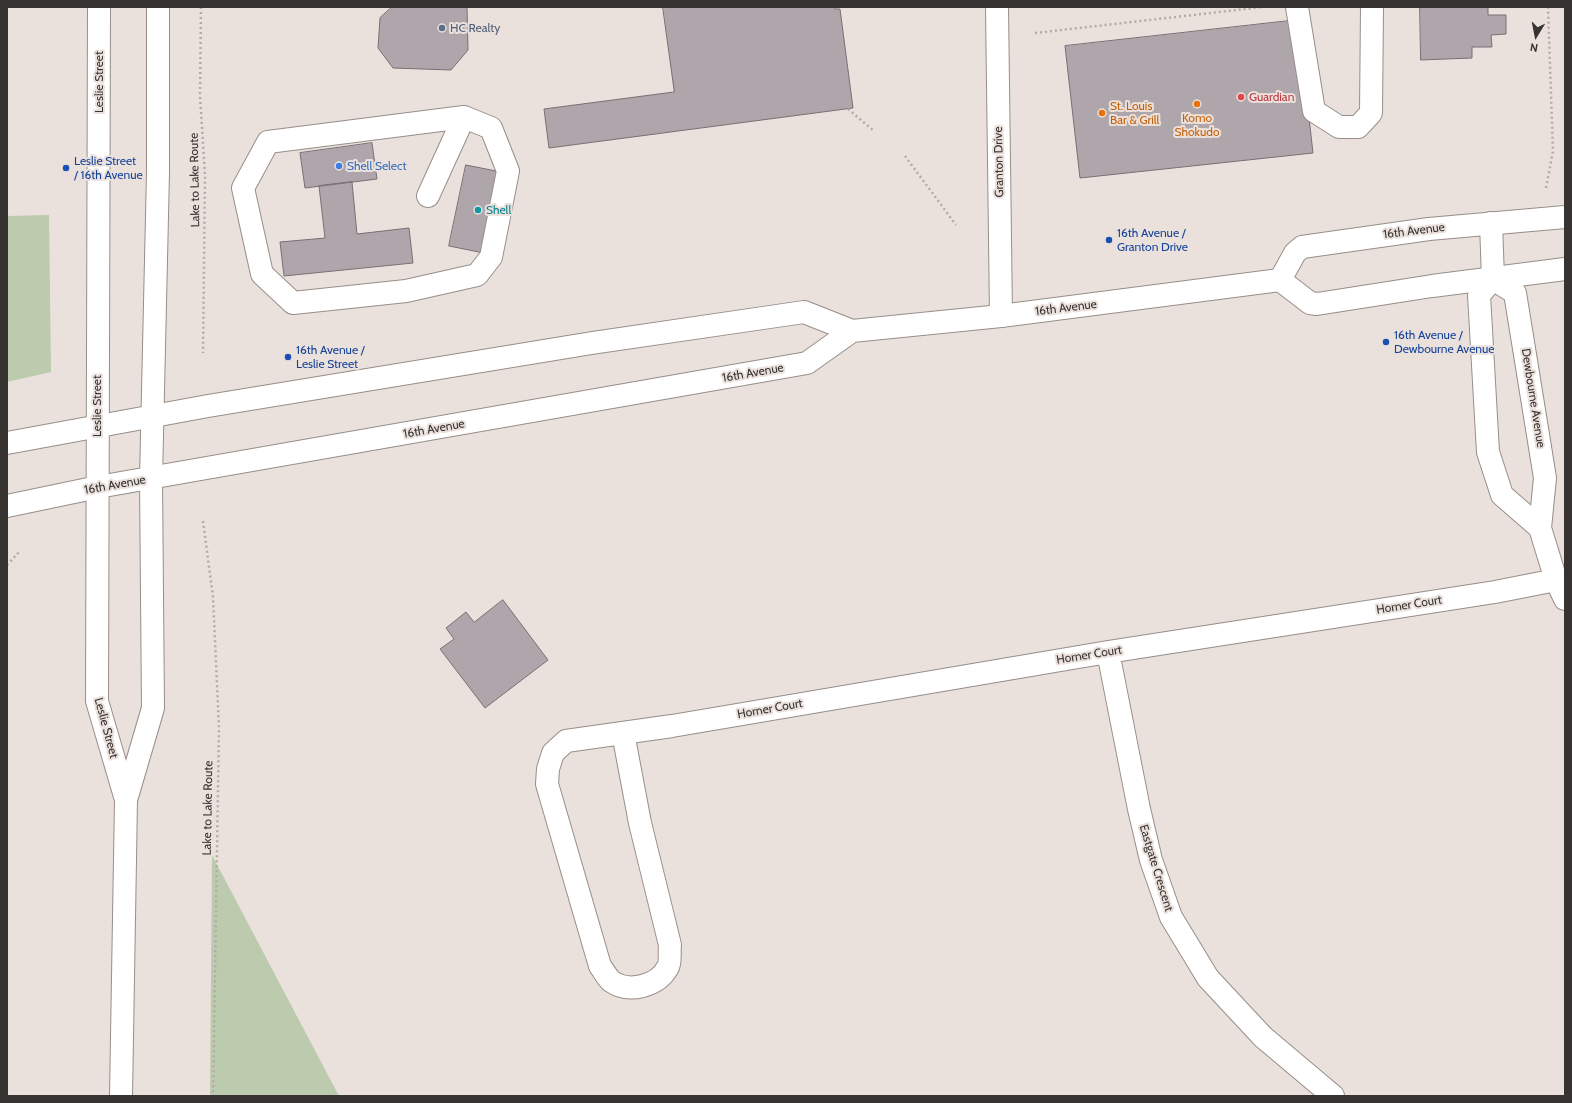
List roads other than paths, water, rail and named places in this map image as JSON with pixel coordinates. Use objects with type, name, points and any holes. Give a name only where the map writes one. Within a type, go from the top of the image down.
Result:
[{"type":"main road","name":"Leslie Street","points":[[99,7],[96,701],[126,800]]},
{"type":"main road","name":"Leslie Street","points":[[121,1096],[126,800],[153,708],[151,479],[158,180],[158,7]]},
{"type":"main road","name":"Granton Drive","points":[[997,7],[1001,316]]},
{"type":"main road","points":[[1297,7],[1314,111],[1339,127],[1358,127],[1371,114],[1372,7]]},
{"type":"main road","points":[[464,117],[491,128],[508,171],[491,257],[477,275],[406,291],[293,303],[262,274],[243,188],[268,142],[464,117]]},
{"type":"main road","points":[[428,196],[464,117]]},
{"type":"main road","name":"16th Avenue","points":[[7,443],[152,416],[592,343],[804,312],[852,331],[1001,316],[1280,280],[1295,253],[1302,247],[1429,229],[1565,217]]},
{"type":"main road","points":[[1491,223],[1493,279],[1479,295],[1488,452],[1502,495],[1540,528]]},
{"type":"main road","points":[[1280,280],[1310,303],[1314,304],[1432,286],[1565,269]]},
{"type":"main road","name":"Dewbourne Avenue","points":[[1493,279],[1515,293],[1545,478],[1540,528],[1561,590]]},
{"type":"main road","name":"16th Avenue","points":[[7,506],[98,487],[151,479],[808,363],[852,331]]},
{"type":"main road","name":"Horner Court","points":[[623,733],[640,823],[670,945],[668,966],[660,978],[643,986],[627,988],[612,981],[600,966],[547,784],[548,769],[553,753],[566,741],[623,733],[1108,652],[1495,592],[1561,590]]},
{"type":"main road","name":"Eastgate Crescent","points":[[1108,652],[1139,809],[1151,860],[1171,917],[1208,978],[1263,1037],[1333,1096]]},
{"type":"place","name":"HC Realty","points":[[442,28]]},
{"type":"place","name":"Guardian","points":[[1241,97]]},
{"type":"place","name":"Komo Shokudo","points":[[1197,104]]},
{"type":"place","name":"St. Louis Bar & Grill","points":[[1102,113]]},
{"type":"place","name":"Shell Select","points":[[339,166]]},
{"type":"place","name":"Leslie Street / 16th Avenue","points":[[66,168]]},
{"type":"place","name":"Shell","points":[[478,210]]},
{"type":"place","name":"16th Avenue / Granton Drive","points":[[1109,240]]},
{"type":"place","name":"16th Avenue / Dewbourne Avenue","points":[[1386,342]]},
{"type":"place","name":"16th Avenue / Leslie Street","points":[[288,357]]}]
